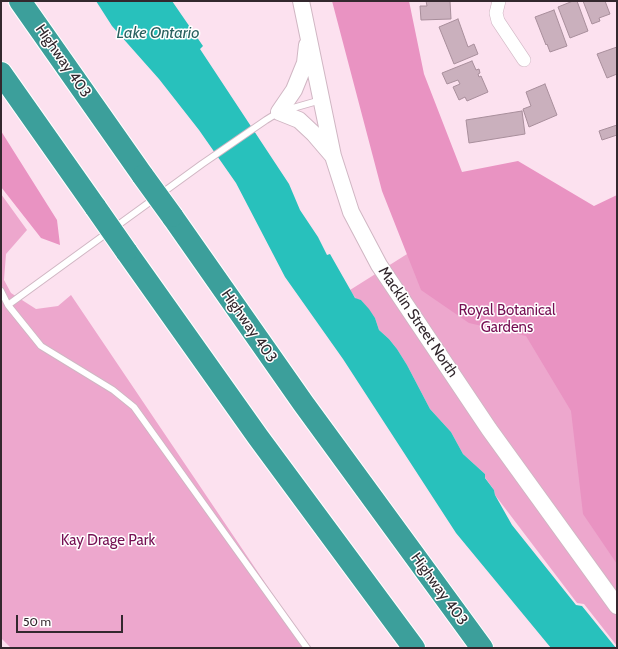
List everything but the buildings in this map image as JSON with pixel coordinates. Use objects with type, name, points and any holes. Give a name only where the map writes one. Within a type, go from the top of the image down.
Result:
[{"type":"highway","name":"Highway 403","points":[[20,1],[303,403],[482,648]]},
{"type":"highway","points":[[1,73],[258,437],[414,648]]},
{"type":"street","name":"Macklin Street North","points":[[302,1],[333,156],[351,212],[379,265],[489,429],[617,606]]},
{"type":"street","points":[[499,1],[496,14],[498,22],[524,60]]},
{"type":"street","points":[[309,36],[305,63],[294,90],[279,112],[298,120],[314,134],[333,156]]},
{"type":"lane","points":[[8,305],[202,164],[266,120],[279,112],[322,100]]},
{"type":"lane","points":[[1,291],[8,305],[41,346],[114,390],[134,408],[306,648]]},
{"type":"green space","points":[[332,1],[409,1],[424,74],[462,172],[518,161],[594,206],[617,195],[617,564],[583,514],[571,411],[526,336],[469,323],[421,290],[382,191]]},
{"type":"green space","points":[[1,131],[57,220],[60,245],[41,238],[1,187]]},
{"type":"green space","name":"Kay Drage Park","points":[[1,194],[27,230],[6,254],[4,280],[11,293],[36,309],[58,306],[71,295],[309,648],[11,648],[1,638]]},
{"type":"green space","name":"Royal Botanical Gardens","points":[[488,203],[617,212],[617,646],[584,604],[577,603],[495,495],[494,490],[484,476],[485,474],[463,454],[451,432],[430,409],[397,349],[379,330],[375,318],[361,300],[356,299],[350,290]]},
{"type":"water","name":"Lake Ontario","points":[[96,1],[172,1],[203,46],[200,49],[289,184],[300,210],[318,237],[327,255],[330,254],[355,298],[361,300],[369,309],[375,318],[379,330],[397,349],[430,409],[451,432],[463,454],[485,474],[485,478],[494,490],[495,495],[512,525],[576,605],[582,606],[616,648],[551,648],[456,533],[343,359],[285,277],[236,183],[199,130],[159,79],[112,26]]}]
